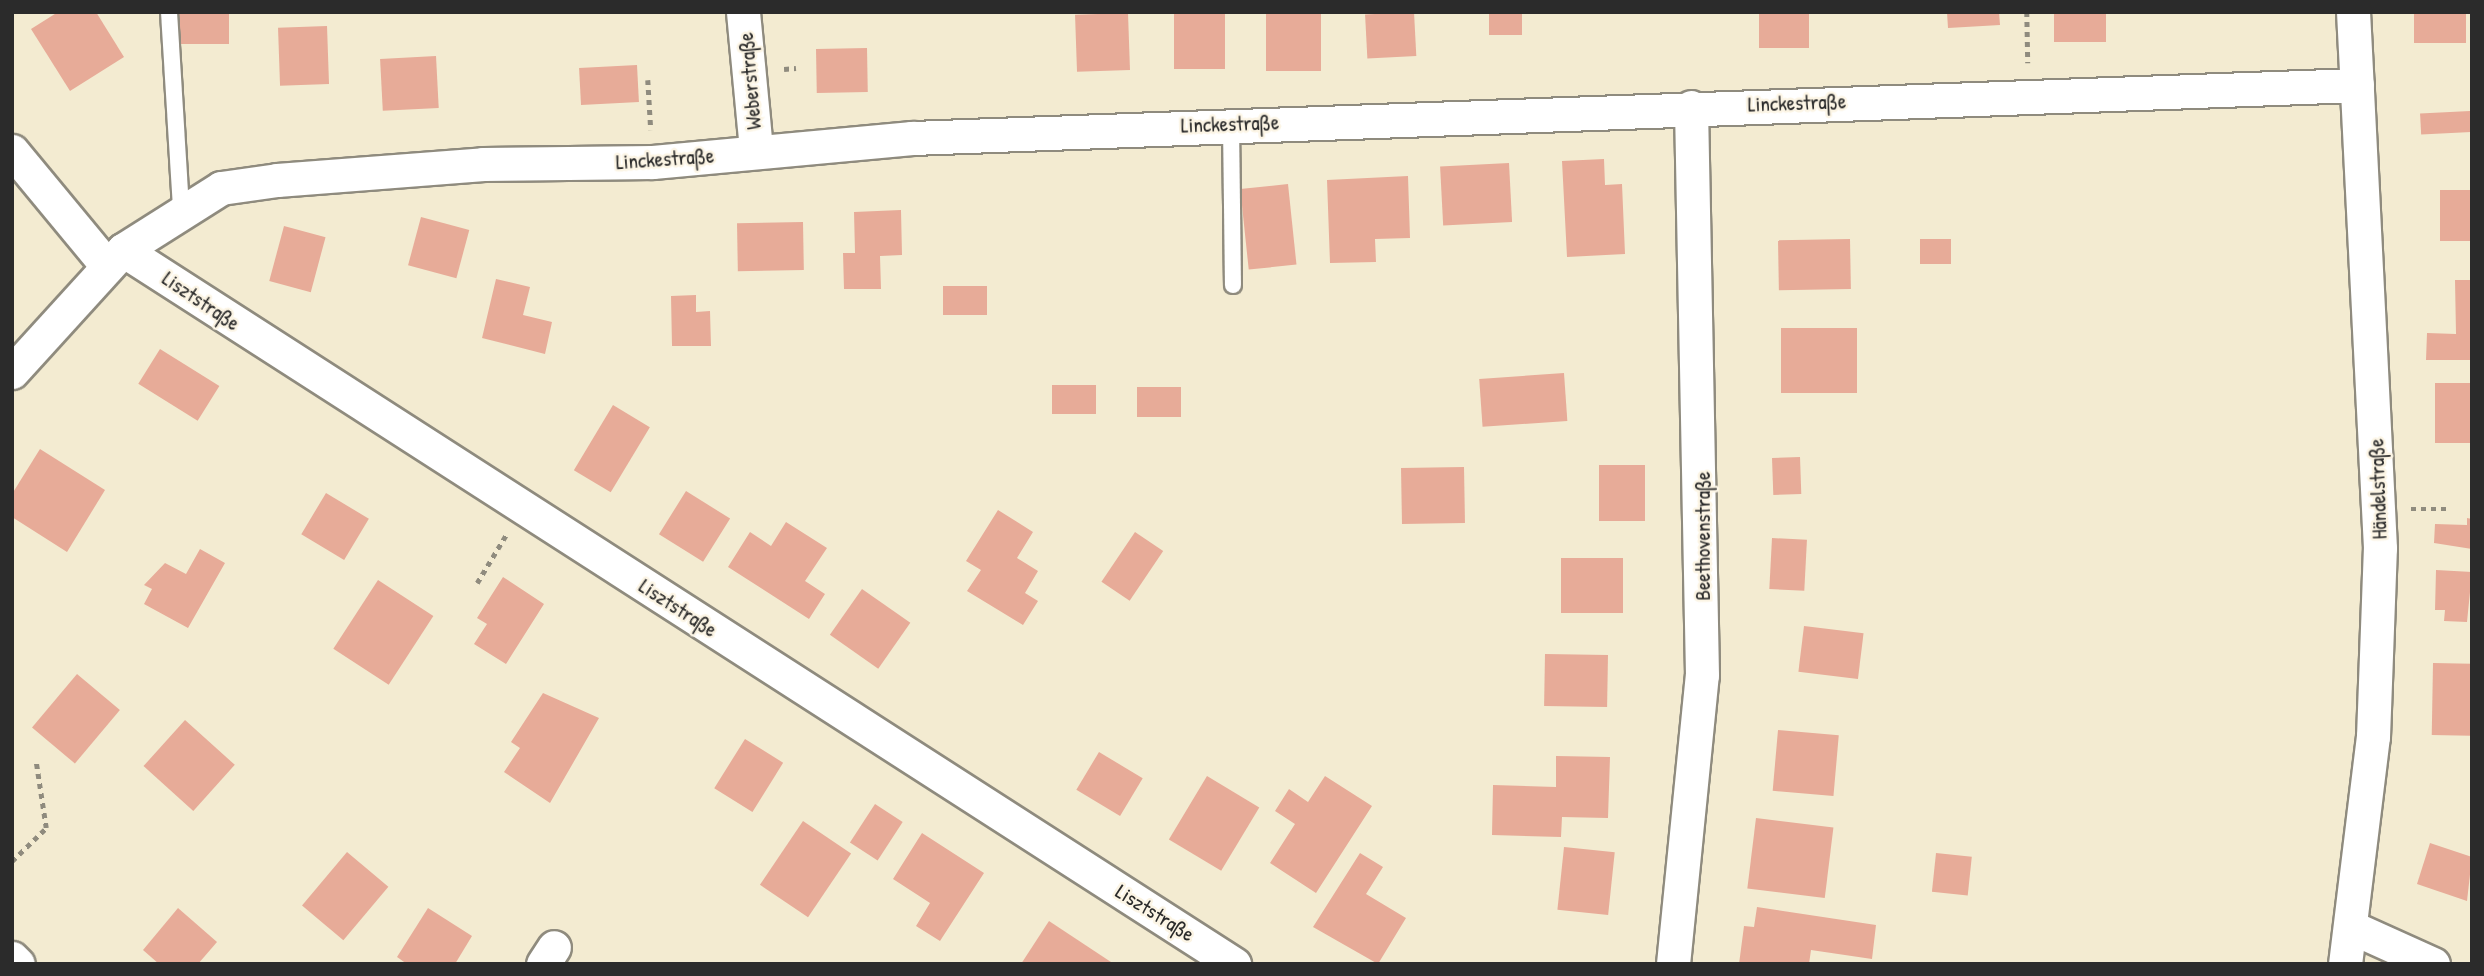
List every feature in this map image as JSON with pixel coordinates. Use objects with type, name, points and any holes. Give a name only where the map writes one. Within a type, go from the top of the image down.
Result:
[{"type":"street","name":"Weberstraße","points":[[743,12],[756,149]]},
{"type":"street","name":"Händelstraße","points":[[2345,964],[2373,737],[2380,548],[2353,12]]},
{"type":"street","name":"Linckestraße","points":[[12,372],[115,258],[181,208],[221,188],[276,180],[483,164],[653,162],[756,149],[1231,124],[2357,85]]},
{"type":"street","name":"Beethovenstraße","points":[[1673,964],[1702,675],[1691,107]]},
{"type":"street","name":"Lisztstraße","points":[[12,151],[115,258],[523,508],[1234,964]]},
{"type":"street","points":[[2351,927],[2433,964]]},
{"type":"street","points":[[12,958],[19,964]]},
{"type":"lane","points":[[169,12],[181,208]]},
{"type":"lane","points":[[1231,124],[1233,285]]},
{"type":"path","points":[[2027,12],[2029,95]]},
{"type":"path","points":[[648,80],[653,162]]},
{"type":"path","points":[[477,583],[523,508]]},
{"type":"path","points":[[12,861],[46,828],[36,762]]},
{"type":"building","points":[[58,12],[96,12],[124,57],[70,91],[31,29]]},
{"type":"building","points":[[178,12],[229,12],[229,44],[178,44]]},
{"type":"building","points":[[1174,12],[1225,12],[1225,69],[1174,69]]},
{"type":"building","points":[[1266,12],[1321,12],[1321,71],[1266,71]]},
{"type":"building","points":[[1414,12],[1416,56],[1367,59],[1365,15]]},
{"type":"building","points":[[1489,12],[1522,12],[1522,35],[1489,35]]},
{"type":"building","points":[[1759,12],[1809,12],[1809,48],[1759,48]]},
{"type":"building","points":[[1947,12],[1999,12],[2000,25],[1948,28]]},
{"type":"building","points":[[2054,12],[2106,12],[2106,42],[2054,42]]},
{"type":"building","points":[[2414,12],[2466,12],[2466,43],[2414,43]]},
{"type":"building","points":[[1128,13],[1130,70],[1077,72],[1075,15]]},
{"type":"building","points":[[327,26],[329,84],[280,86],[278,28]]},
{"type":"building","points":[[867,48],[868,92],[817,93],[816,49]]},
{"type":"building","points":[[436,56],[439,108],[383,111],[380,59]]},
{"type":"building","points":[[637,65],[639,102],[581,105],[579,68]]},
{"type":"building","points":[[2470,111],[2471,132],[2421,135],[2420,114]]},
{"type":"building","points":[[1604,159],[1605,185],[1622,184],[1625,254],[1567,257],[1562,161]]},
{"type":"building","points":[[1509,163],[1512,222],[1443,226],[1440,167]]},
{"type":"building","points":[[1408,176],[1410,238],[1375,239],[1376,262],[1330,263],[1327,180]]},
{"type":"building","points":[[1288,184],[1296,265],[1249,270],[1240,189]]},
{"type":"building","points":[[2440,190],[2472,190],[2472,241],[2440,241]]},
{"type":"building","points":[[901,210],[902,255],[880,256],[881,289],[844,289],[843,253],[855,253],[854,212]]},
{"type":"building","points":[[421,217],[469,230],[456,278],[408,265]]},
{"type":"building","points":[[803,222],[804,270],[738,271],[737,223]]},
{"type":"building","points":[[284,226],[326,237],[311,292],[269,281]]},
{"type":"building","points":[[1850,239],[1851,289],[1779,290],[1778,240]]},
{"type":"building","points":[[1920,239],[1951,239],[1951,264],[1920,264]]},
{"type":"building","points":[[496,279],[530,287],[523,315],[552,322],[545,354],[482,338]]},
{"type":"building","points":[[2455,280],[2472,280],[2472,360],[2426,360],[2427,333],[2456,334]]},
{"type":"building","points":[[943,286],[987,286],[987,315],[943,315]]},
{"type":"building","points":[[696,295],[696,312],[710,311],[711,346],[672,346],[671,296]]},
{"type":"building","points":[[1781,328],[1857,328],[1857,393],[1781,393]]},
{"type":"building","points":[[160,349],[219,386],[198,421],[138,384]]},
{"type":"building","points":[[1564,373],[1567,421],[1483,427],[1479,379]]},
{"type":"building","points":[[2435,383],[2472,383],[2472,443],[2435,443]]},
{"type":"building","points":[[1052,385],[1096,385],[1096,414],[1052,414]]},
{"type":"building","points":[[1137,387],[1181,387],[1181,417],[1137,417]]},
{"type":"building","points":[[613,405],[650,427],[611,492],[574,470]]},
{"type":"building","points":[[40,449],[105,490],[67,552],[12,517],[12,494]]},
{"type":"building","points":[[1800,457],[1801,494],[1773,495],[1772,458]]},
{"type":"building","points":[[1599,465],[1645,465],[1645,521],[1599,521]]},
{"type":"building","points":[[1464,467],[1465,523],[1402,524],[1401,468]]},
{"type":"building","points":[[686,491],[730,519],[703,562],[659,534]]},
{"type":"building","points":[[326,493],[369,519],[344,560],[301,534]]},
{"type":"building","points":[[998,510],[1033,532],[1017,558],[1038,571],[1025,593],[1038,601],[1023,625],[967,591],[981,570],[966,561]]},
{"type":"building","points":[[2467,518],[2472,519],[2472,549],[2434,543],[2435,524],[2467,525]]},
{"type":"building","points":[[786,522],[827,548],[805,581],[825,594],[809,619],[728,567],[750,532],[771,546]]},
{"type":"building","points":[[1135,532],[1163,551],[1130,601],[1101,582]]},
{"type":"building","points":[[1772,538],[1807,540],[1804,591],[1769,589]]},
{"type":"building","points":[[200,549],[225,563],[188,628],[144,604],[152,589],[144,585],[165,563],[186,574]]},
{"type":"building","points":[[1561,558],[1623,558],[1623,613],[1561,613]]},
{"type":"building","points":[[2436,570],[2472,572],[2467,622],[2444,621],[2445,610],[2435,610]]},
{"type":"building","points":[[503,577],[544,604],[506,664],[474,644],[487,624],[477,618]]},
{"type":"building","points":[[378,580],[433,616],[389,685],[333,649]]},
{"type":"building","points":[[862,589],[910,623],[878,669],[830,635]]},
{"type":"building","points":[[1804,626],[1864,633],[1858,679],[1798,672]]},
{"type":"building","points":[[1545,654],[1608,655],[1607,707],[1544,706]]},
{"type":"building","points":[[2433,663],[2472,664],[2471,736],[2432,735]]},
{"type":"building","points":[[77,674],[120,710],[75,764],[32,728]]},
{"type":"building","points":[[543,693],[599,718],[550,803],[504,772],[520,748],[511,742]]},
{"type":"building","points":[[185,720],[235,765],[193,811],[144,766]]},
{"type":"building","points":[[1778,730],[1839,735],[1833,796],[1773,791]]},
{"type":"building","points":[[745,739],[783,763],[752,812],[714,788]]},
{"type":"building","points":[[1099,752],[1143,778],[1120,816],[1076,790]]},
{"type":"building","points":[[1556,756],[1610,757],[1608,818],[1562,817],[1561,837],[1492,835],[1493,785],[1556,787]]},
{"type":"building","points":[[1207,776],[1259,807],[1221,871],[1169,839]]},
{"type":"building","points":[[1325,776],[1372,806],[1316,893],[1270,863],[1295,824],[1275,811],[1289,789],[1308,802]]},
{"type":"building","points":[[875,804],[903,822],[878,861],[850,843]]},
{"type":"building","points":[[1756,818],[1833,828],[1825,898],[1747,888]]},
{"type":"building","points":[[803,821],[851,853],[808,917],[760,885]]},
{"type":"building","points":[[922,833],[984,873],[940,941],[916,926],[930,903],[893,879]]},
{"type":"building","points":[[2430,843],[2472,857],[2467,901],[2417,884]]},
{"type":"building","points":[[1564,847],[1615,852],[1608,915],[1557,910]]},
{"type":"building","points":[[347,852],[388,887],[343,940],[302,906]]},
{"type":"building","points":[[1360,853],[1383,867],[1366,894],[1406,918],[1378,964],[1313,927]]},
{"type":"building","points":[[1936,853],[1972,857],[1968,896],[1932,892]]},
{"type":"building","points":[[1757,907],[1876,925],[1872,959],[1811,950],[1809,964],[1739,964],[1744,926],[1754,927]]},
{"type":"building","points":[[178,908],[217,942],[198,964],[159,964],[143,950]]},
{"type":"building","points":[[428,908],[472,936],[455,964],[407,964],[397,957]]},
{"type":"building","points":[[1049,921],[1114,964],[1021,964]]}]
